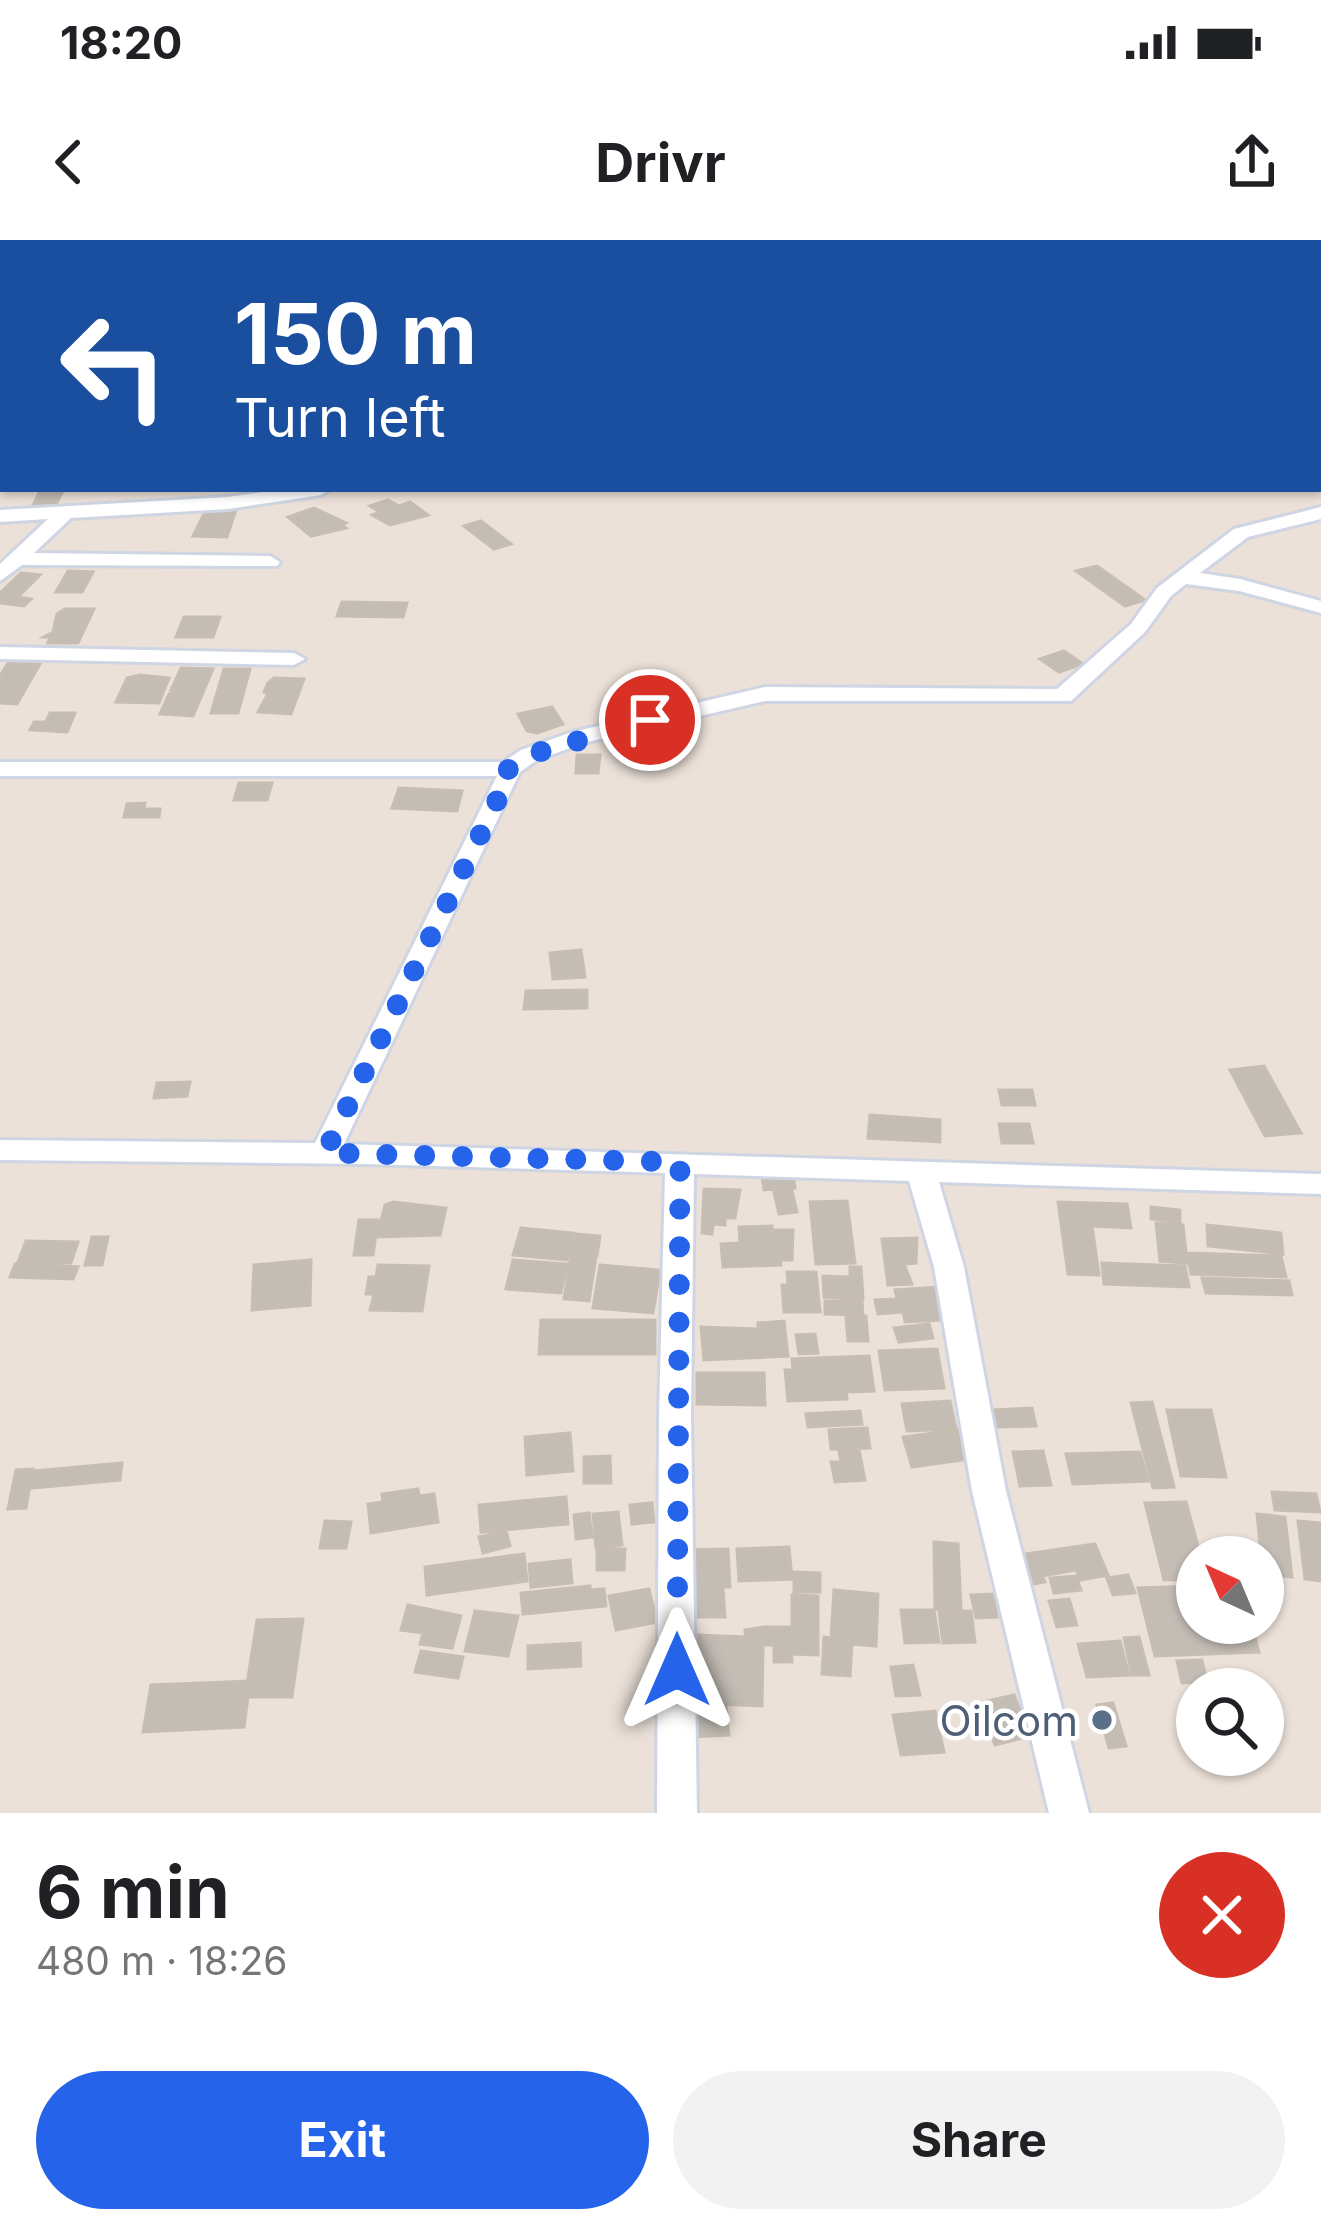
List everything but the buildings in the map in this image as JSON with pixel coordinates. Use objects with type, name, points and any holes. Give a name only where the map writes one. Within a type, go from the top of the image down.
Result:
[{"type":"street","points":[[0,516],[228,503],[301,492]]},
{"type":"street","points":[[0,575],[67,511]]},
{"type":"street","points":[[0,769],[444,767],[506,771],[529,755],[580,737],[766,694],[1064,696],[1138,628],[1164,592],[1240,533],[1321,513]]},
{"type":"street","points":[[19,559],[270,562]]},
{"type":"street","points":[[1182,577],[1240,585],[1321,607]]},
{"type":"street","points":[[0,653],[294,659]]},
{"type":"street","points":[[325,1153],[470,860],[510,774],[506,771]]},
{"type":"street","points":[[0,1150],[680,1162],[1321,1184]]},
{"type":"street","points":[[677,1813],[675,1416],[680,1162]]},
{"type":"street","points":[[920,1169],[949,1267],[989,1491],[1069,1813]]},
{"type":"place","name":"Oilcom","points":[[1102,1720]]},
{"type":"route","points":[[650,720],[529,755],[506,771],[510,774],[470,860],[325,1153],[680,1162],[677,1670]]}]
